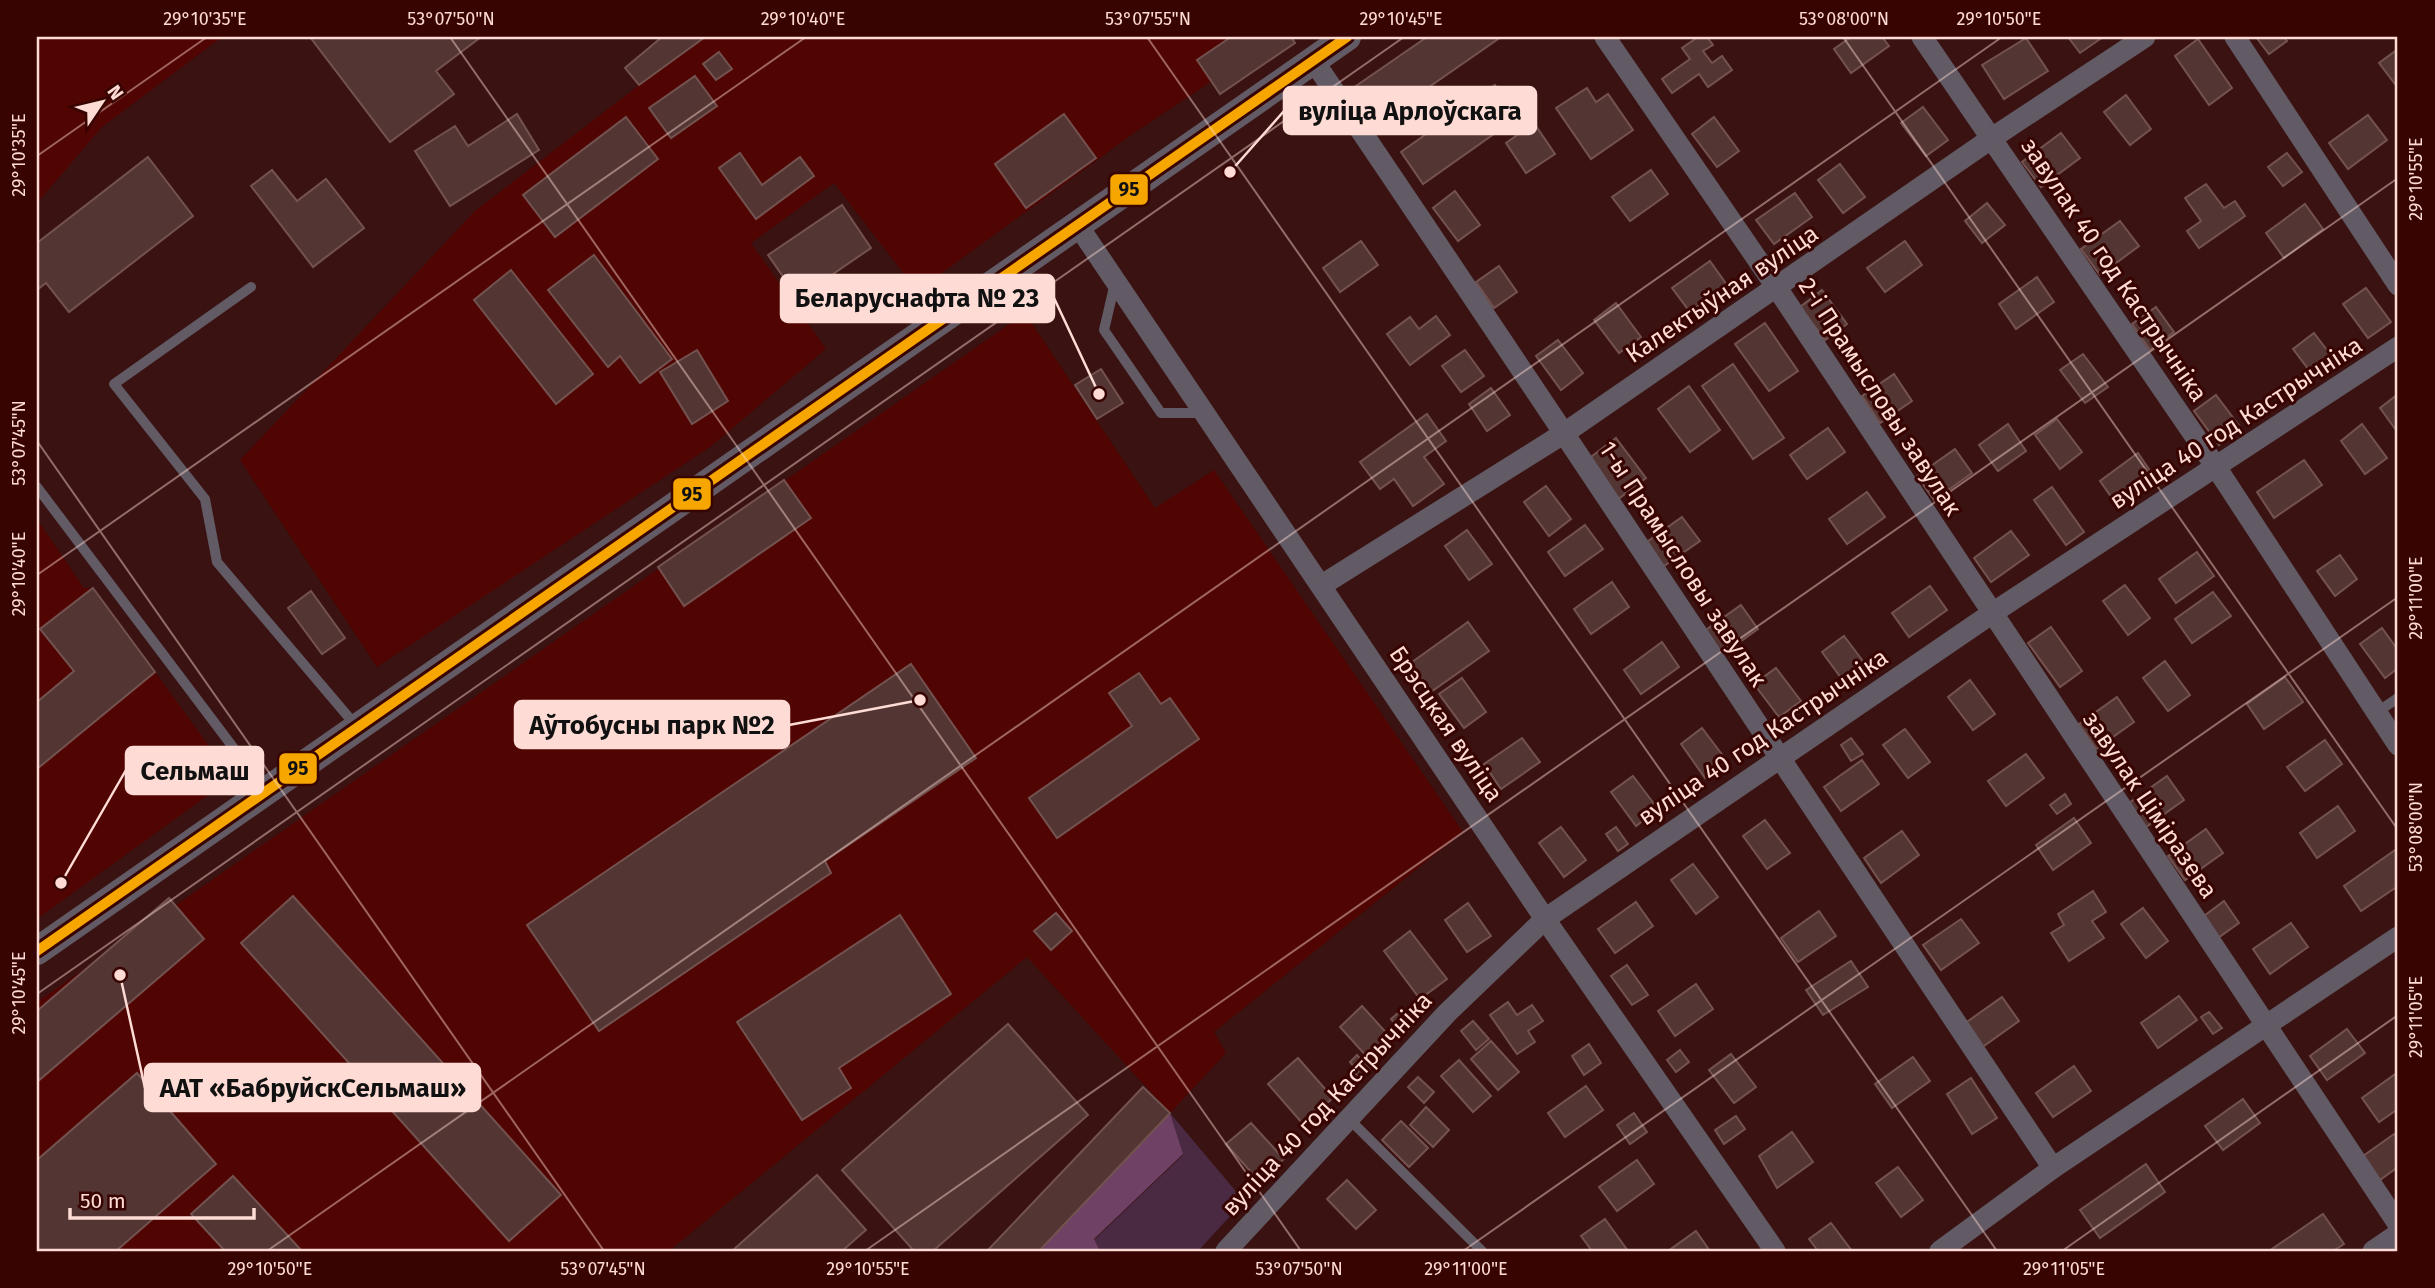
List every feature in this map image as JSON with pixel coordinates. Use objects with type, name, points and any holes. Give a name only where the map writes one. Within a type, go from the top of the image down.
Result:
[{"type":"street","name":"2-і Прамысловы завулак","points":[[1605,37],[1777,288],[1991,614]]},
{"type":"street","name":"завулак 40 год Кастрычніка","points":[[1922,37],[2216,467],[2398,745]]},
{"type":"street","name":"Калектыўная вуліца","points":[[1322,585],[1566,432],[1992,138],[2145,37]]},
{"type":"street","points":[[2235,37],[2398,285]]},
{"type":"street","points":[[37,951],[1331,45]]},
{"type":"street","name":"1-ы Прамысловы завулак","points":[[1331,45],[1566,432],[1778,757],[2053,1168]]},
{"type":"street","name":"Брэсцкая вуліца","points":[[1077,224],[1545,919],[1775,1251]]},
{"type":"street","name":"вуліца 40 год Кастрычніка","points":[[1226,1251],[1447,1013],[1545,919],[1778,757],[1991,614],[2398,347]]},
{"type":"street","name":"завулак Ціміразева","points":[[1991,614],[2398,1224]]},
{"type":"street","points":[[1940,1251],[2053,1168],[2398,937]]},
{"type":"street","points":[[2373,1251],[2398,1234]]},
{"type":"lane","points":[[1115,280],[1104,330],[1161,413],[1205,413]]},
{"type":"lane","points":[[251,287],[114,384],[205,499],[217,562],[357,727]]},
{"type":"lane","points":[[37,487],[266,791]]},
{"type":"lane","points":[[2377,712],[2398,698]]},
{"type":"lane","points":[[1348,1118],[1482,1251]]},
{"type":"shaded area","points":[[37,37],[222,37],[102,127],[37,203]]},
{"type":"shaded area","points":[[662,37],[1278,37],[1134,133],[917,291],[834,183],[751,243],[826,349],[710,447],[377,667],[240,460],[475,211],[638,86],[625,68]]},
{"type":"shaded area","points":[[1025,313],[1155,508],[1214,470],[1463,832],[1214,1032],[1226,1053],[1170,1113],[1027,957],[669,1251],[37,1251],[37,1002]]},
{"type":"shaded area","points":[[37,519],[84,588],[93,588],[155,672],[226,769],[229,780],[37,919]]},
{"type":"shaded area","points":[[1170,1113],[1244,1201],[1198,1251],[1100,1251],[1094,1240],[1183,1155]]},
{"type":"shaded area","points":[[1170,1113],[1183,1154],[1094,1239],[1100,1251],[1039,1251]]},
{"type":"building","points":[[310,37],[481,37],[436,71],[454,94],[390,142]]},
{"type":"building","points":[[662,37],[705,37],[639,85],[625,68]]},
{"type":"building","points":[[1227,37],[1291,37],[1295,43],[1220,94],[1197,60],[1228,39]]},
{"type":"building","points":[[1427,37],[1501,37],[1377,123],[1353,88]]},
{"type":"building","points":[[1698,37],[1707,37],[1713,45],[1703,51],[1712,63],[1722,56],[1732,70],[1708,87],[1699,74],[1672,93],[1662,79],[1690,59],[1682,48]]},
{"type":"building","points":[[1851,37],[1882,37],[1889,46],[1851,73],[1834,49]]},
{"type":"building","points":[[2068,37],[2103,37],[2080,53]]},
{"type":"building","points":[[2256,37],[2284,37],[2287,41],[2269,54]]},
{"type":"building","points":[[2026,38],[2048,71],[2004,99],[1982,65]]},
{"type":"building","points":[[2198,39],[2232,88],[2209,105],[2175,56]]},
{"type":"building","points":[[2398,49],[2398,88],[2379,63]]},
{"type":"building","points":[[719,52],[732,69],[716,80],[703,64]]},
{"type":"building","points":[[695,76],[717,106],[671,138],[649,108]]},
{"type":"building","points":[[1495,85],[1518,117],[1423,184],[1401,152]]},
{"type":"building","points":[[1587,88],[1596,102],[1608,94],[1633,130],[1591,159],[1556,108]]},
{"type":"building","points":[[2126,95],[2151,129],[2130,145],[2104,112]]},
{"type":"building","points":[[1923,107],[1948,140],[1926,156],[1901,123]]},
{"type":"building","points":[[517,114],[539,150],[450,206],[415,151],[455,126],[468,146]]},
{"type":"building","points":[[1064,114],[1096,158],[1026,208],[995,164]]},
{"type":"building","points":[[2368,115],[2387,140],[2348,169],[2329,143]]},
{"type":"building","points":[[626,117],[658,159],[555,237],[523,195]]},
{"type":"building","points":[[1714,117],[1739,151],[1717,167],[1692,134]]},
{"type":"building","points":[[1534,123],[1555,154],[1526,173],[1506,143]]},
{"type":"building","points":[[2061,133],[2080,158],[2041,187],[2022,162]]},
{"type":"building","points":[[740,153],[762,185],[800,157],[814,176],[756,219],[719,168]]},
{"type":"building","points":[[2287,153],[2302,172],[2283,186],[2268,167]]},
{"type":"building","points":[[148,157],[193,216],[69,312],[46,283],[37,290],[37,243]]},
{"type":"building","points":[[1840,164],[1865,197],[1843,213],[1818,180]]},
{"type":"building","points":[[272,170],[297,201],[326,179],[364,228],[313,267],[251,186]]},
{"type":"building","points":[[1651,170],[1668,194],[1630,221],[1612,197]]},
{"type":"building","points":[[2206,184],[2224,208],[2235,201],[2245,216],[2199,248],[2187,231],[2201,221],[2185,198]]},
{"type":"building","points":[[1455,191],[1480,225],[1458,241],[1433,208]]},
{"type":"building","points":[[1795,193],[1812,217],[1774,244],[1756,220]]},
{"type":"building","points":[[1987,203],[2005,225],[1982,243],[1965,221]]},
{"type":"building","points":[[2305,204],[2323,229],[2284,258],[2266,233]]},
{"type":"building","points":[[842,205],[871,248],[798,298],[768,255]]},
{"type":"building","points":[[2120,221],[2139,246],[2100,275],[2081,249]]},
{"type":"building","points":[[1361,241],[1378,265],[1340,292],[1323,268]]},
{"type":"building","points":[[1905,241],[1922,265],[1885,292],[1867,268]]},
{"type":"building","points":[[594,255],[672,359],[640,383],[620,356],[608,367],[548,290]]},
{"type":"building","points":[[1710,261],[1727,285],[1690,312],[1672,288]]},
{"type":"building","points":[[1499,266],[1517,292],[1494,308],[1476,282]]},
{"type":"building","points":[[511,270],[593,374],[556,404],[474,300]]},
{"type":"building","points":[[2037,277],[2054,302],[2016,329],[1999,304]]},
{"type":"building","points":[[2366,288],[2391,322],[2368,338],[2343,304]]},
{"type":"building","points":[[1822,290],[1847,324],[1825,340],[1800,307]]},
{"type":"building","points":[[1616,303],[1641,337],[1619,353],[1594,320]]},
{"type":"building","points":[[2156,307],[2174,332],[2150,350],[2132,324]]},
{"type":"building","points":[[1436,316],[1450,335],[1410,365],[1387,334],[1410,317],[1419,329]]},
{"type":"building","points":[[1765,323],[1798,371],[1769,391],[1735,344]]},
{"type":"building","points":[[2314,333],[2333,358],[2312,374],[2293,349]]},
{"type":"building","points":[[1558,340],[1583,373],[1561,390],[1536,356]]},
{"type":"building","points":[[697,350],[728,401],[692,424],[660,372]]},
{"type":"building","points":[[1465,350],[1484,376],[1461,392],[1442,366]]},
{"type":"building","points":[[2083,354],[2108,387],[2085,403],[2060,370]]},
{"type":"building","points":[[1733,364],[1784,438],[1753,459],[1702,386]]},
{"type":"building","points":[[1101,369],[1123,403],[1097,419],[1075,385]]},
{"type":"building","points":[[1894,374],[1912,401],[1880,423],[1862,396]]},
{"type":"building","points":[[1689,386],[1720,430],[1690,452],[1658,409]]},
{"type":"building","points":[[1491,388],[1510,415],[1487,431],[1469,404]]},
{"type":"building","points":[[2398,394],[2398,433],[2380,408]]},
{"type":"building","points":[[2216,395],[2241,428],[2219,445],[2194,411]]},
{"type":"building","points":[[1427,414],[1446,441],[1424,457],[1444,484],[1413,506],[1394,479],[1380,489],[1360,462]]},
{"type":"building","points":[[2057,419],[2082,452],[2060,469],[2035,435]]},
{"type":"building","points":[[2008,424],[2026,451],[1998,471],[1979,445]]},
{"type":"building","points":[[2362,424],[2387,458],[2365,474],[2341,441]]},
{"type":"building","points":[[1828,428],[1845,452],[1807,479],[1790,455]]},
{"type":"building","points":[[1616,438],[1646,478],[1617,500],[1587,460]]},
{"type":"building","points":[[1955,449],[1972,473],[1934,500],[1917,476]]},
{"type":"building","points":[[2138,453],[2155,478],[2117,505],[2100,481]]},
{"type":"building","points":[[2304,460],[2322,485],[2274,518],[2257,492]]},
{"type":"building","points":[[784,480],[811,518],[684,606],[658,567]]},
{"type":"building","points":[[1546,486],[1571,519],[1549,536],[1524,502]]},
{"type":"building","points":[[2052,487],[2084,532],[2066,545],[2034,500]]},
{"type":"building","points":[[1867,492],[1885,517],[1847,544],[1829,519]]},
{"type":"building","points":[[1682,517],[1700,541],[1661,568],[1644,544]]},
{"type":"building","points":[[1585,525],[1603,549],[1565,576],[1548,552]]},
{"type":"building","points":[[1467,530],[1492,564],[1469,580],[1445,546]]},
{"type":"building","points":[[2011,531],[2029,555],[1991,582],[1974,558]]},
{"type":"building","points":[[2197,552],[2214,576],[2176,603],[2159,579]]},
{"type":"building","points":[[2340,555],[2357,579],[2335,596],[2317,571]]},
{"type":"building","points":[[1612,582],[1629,607],[1591,634],[1574,609]]},
{"type":"building","points":[[2125,585],[2150,618],[2128,635],[2103,601]]},
{"type":"building","points":[[1930,586],[1947,610],[1909,637],[1892,613]]},
{"type":"building","points":[[93,588],[155,672],[37,769],[37,702],[74,671],[40,629]]},
{"type":"building","points":[[311,591],[345,638],[322,654],[288,608]]},
{"type":"building","points":[[2213,592],[2231,616],[2192,643],[2175,619]]},
{"type":"building","points":[[1741,605],[1758,629],[1720,656],[1703,632]]},
{"type":"building","points":[[1468,622],[1489,651],[1428,694],[1408,665]]},
{"type":"building","points":[[2051,627],[2082,671],[2060,687],[2028,643]]},
{"type":"building","points":[[2382,628],[2398,650],[2398,668],[2385,678],[2360,644]]},
{"type":"building","points":[[1844,636],[1869,669],[1847,686],[1822,652]]},
{"type":"building","points":[[1662,642],[1679,667],[1641,694],[1624,670]]},
{"type":"building","points":[[2165,661],[2190,695],[2168,711],[2143,678]]},
{"type":"building","points":[[911,664],[976,758],[825,861],[831,873],[599,1031],[527,925]]},
{"type":"building","points":[[1776,668],[1801,701],[1779,717],[1754,684]]},
{"type":"building","points":[[1139,673],[1161,704],[1170,698],[1199,739],[1057,838],[1029,798],[1132,726],[1109,693]]},
{"type":"building","points":[[2285,677],[2303,702],[2264,729],[2247,704]]},
{"type":"building","points":[[1462,678],[1486,712],[1464,728],[1439,694]]},
{"type":"building","points":[[1970,680],[1995,714],[1973,730],[1948,697]]},
{"type":"building","points":[[2117,697],[2134,722],[2096,749],[2079,724]]},
{"type":"building","points":[[1702,728],[1727,761],[1705,778],[1681,744]]},
{"type":"building","points":[[1905,729],[1930,762],[1908,778],[1883,745]]},
{"type":"building","points":[[1522,738],[1540,762],[1501,789],[1484,764]]},
{"type":"building","points":[[1851,738],[1863,754],[1851,761],[1841,745]]},
{"type":"building","points":[[2325,740],[2342,764],[2305,791],[2287,767]]},
{"type":"building","points":[[2026,754],[2044,778],[2006,806],[1988,781]]},
{"type":"building","points":[[1862,760],[1879,784],[1841,811],[1824,787]]},
{"type":"building","points":[[1633,776],[1658,809],[1636,826],[1611,792]]},
{"type":"building","points":[[2167,776],[2184,800],[2146,827],[2129,803]]},
{"type":"building","points":[[2065,794],[2071,804],[2057,814],[2050,805]]},
{"type":"building","points":[[2338,806],[2355,831],[2317,858],[2300,833]]},
{"type":"building","points":[[2074,818],[2091,843],[2053,870],[2036,845]]},
{"type":"building","points":[[1765,820],[1790,853],[1767,869],[1743,836]]},
{"type":"building","points":[[1561,827],[1586,860],[1564,877],[1539,843]]},
{"type":"building","points":[[1616,827],[1628,844],[1618,851],[1606,834]]},
{"type":"building","points":[[2206,829],[2223,853],[2185,880],[2168,856]]},
{"type":"building","points":[[1902,831],[1919,855],[1881,883],[1864,858]]},
{"type":"building","points":[[2398,848],[2398,886],[2361,911],[2344,886]]},
{"type":"building","points":[[1693,864],[1718,897],[1696,914],[1671,880]]},
{"type":"building","points":[[2093,891],[2106,912],[2092,921],[2104,938],[2069,961],[2051,933],[2064,925],[2058,914]]},
{"type":"building","points":[[293,896],[561,1195],[509,1241],[241,943]]},
{"type":"building","points":[[169,898],[204,939],[37,1082],[37,1011]]},
{"type":"building","points":[[2224,901],[2239,923],[2215,940],[2200,919]]},
{"type":"building","points":[[1636,902],[1653,926],[1615,953],[1598,929]]},
{"type":"building","points":[[1468,903],[1491,936],[1467,952],[1445,920]]},
{"type":"building","points":[[2143,908],[2168,941],[2146,958],[2121,924]]},
{"type":"building","points":[[1819,911],[1836,936],[1798,962],[1781,938]]},
{"type":"building","points":[[1056,913],[1072,931],[1051,950],[1034,931]]},
{"type":"building","points":[[900,915],[951,994],[839,1068],[851,1088],[802,1120],[737,1022]]},
{"type":"building","points":[[1961,919],[1979,943],[1941,970],[1923,945]]},
{"type":"building","points":[[2291,923],[2308,947],[2270,974],[2253,949]]},
{"type":"building","points":[[1410,931],[1447,979],[1420,999],[1384,951]]},
{"type":"building","points":[[1851,961],[1868,987],[1823,1015],[1806,990]]},
{"type":"building","points":[[1627,965],[1648,995],[1632,1005],[1611,976]]},
{"type":"building","points":[[1696,984],[1713,1009],[1675,1036],[1658,1011]]},
{"type":"building","points":[[2179,996],[2197,1020],[2158,1048],[2141,1023]]},
{"type":"building","points":[[2002,997],[2019,1021],[1981,1048],[1964,1024]]},
{"type":"building","points":[[1508,1002],[1517,1015],[1532,1005],[1543,1021],[1528,1031],[1535,1042],[1517,1054],[1490,1015]]},
{"type":"building","points":[[1362,1006],[1391,1038],[1369,1059],[1340,1027]]},
{"type":"building","points":[[1399,1012],[1413,1026],[1404,1034],[1391,1019]]},
{"type":"building","points":[[2209,1012],[2222,1028],[2213,1034],[2201,1017]]},
{"type":"building","points":[[1473,1021],[1489,1039],[1476,1050],[1461,1031]]},
{"type":"building","points":[[1008,1024],[1088,1115],[933,1251],[914,1251],[842,1170]]},
{"type":"building","points":[[2347,1029],[2365,1053],[2327,1080],[2310,1056]]},
{"type":"building","points":[[1491,1041],[1519,1072],[1498,1090],[1471,1059]]},
{"type":"building","points":[[1589,1044],[1601,1063],[1584,1075],[1572,1056]]},
{"type":"building","points":[[1680,1050],[1689,1062],[1676,1072],[1667,1060]]},
{"type":"building","points":[[1731,1054],[1756,1087],[1734,1103],[1709,1070]]},
{"type":"building","points":[[1357,1055],[1370,1070],[1360,1079],[1355,1074],[1358,1071],[1350,1062]]},
{"type":"building","points":[[1913,1057],[1930,1081],[1892,1108],[1875,1084]]},
{"type":"building","points":[[1298,1058],[1333,1098],[1303,1124],[1268,1084]]},
{"type":"building","points":[[1459,1060],[1491,1096],[1473,1112],[1441,1076]]},
{"type":"building","points":[[2074,1066],[2091,1091],[2053,1117],[2036,1093]]},
{"type":"building","points":[[2398,1072],[2398,1109],[2379,1122],[2362,1098]]},
{"type":"building","points":[[137,1073],[216,1164],[116,1251],[37,1251],[37,1160]]},
{"type":"building","points":[[1418,1077],[1434,1092],[1424,1103],[1408,1087]]},
{"type":"building","points":[[1971,1078],[1997,1118],[1972,1134],[1947,1094]]},
{"type":"building","points":[[1586,1086],[1603,1110],[1565,1137],[1548,1113]]},
{"type":"building","points":[[1143,1087],[1170,1113],[1039,1251],[987,1251]]},
{"type":"building","points":[[2243,1099],[2260,1123],[2223,1150],[2205,1126]]},
{"type":"building","points":[[1426,1107],[1449,1130],[1433,1147],[1410,1125]]},
{"type":"building","points":[[1634,1113],[1647,1132],[1630,1144],[1617,1125]]},
{"type":"building","points":[[1736,1116],[1745,1129],[1724,1144],[1715,1130]]},
{"type":"building","points":[[1401,1121],[1428,1148],[1409,1167],[1382,1140]]},
{"type":"building","points":[[1251,1123],[1284,1159],[1259,1181],[1226,1144]]},
{"type":"building","points":[[1792,1132],[1813,1162],[1777,1188],[1759,1156]]},
{"type":"building","points":[[2394,1134],[2398,1139],[2398,1167],[2373,1185],[2356,1161]]},
{"type":"building","points":[[1637,1160],[1654,1184],[1617,1211],[1599,1187]]},
{"type":"building","points":[[2146,1164],[2165,1192],[2100,1238],[2080,1210]]},
{"type":"building","points":[[1898,1167],[1923,1200],[1901,1217],[1876,1183]]},
{"type":"building","points":[[817,1175],[866,1230],[842,1251],[732,1251]]},
{"type":"building","points":[[233,1176],[302,1251],[225,1251],[191,1214]]},
{"type":"building","points":[[1347,1180],[1376,1210],[1356,1229],[1327,1199]]},
{"type":"building","points":[[2323,1214],[2344,1244],[2333,1251],[2269,1251]]},
{"type":"building","points":[[1605,1219],[1628,1251],[1592,1251],[1581,1236]]},
{"type":"building","points":[[1831,1223],[1852,1251],[1818,1251],[1809,1239]]},
{"type":"building","points":[[1696,1231],[1710,1251],[1668,1251]]},
{"type":"transit line","name":"95","points":[[37,951],[1347,37]]},
{"type":"place","name":"вуліца Арлоўскага","points":[[1230,172]]},
{"type":"place","name":"Беларуснафта № 23","points":[[1099,394]]},
{"type":"place","name":"Аўтобусны парк №2","points":[[920,700]]},
{"type":"place","name":"Сельмаш","points":[[61,883]]},
{"type":"place","name":"ААТ «БабруйскСельмаш»","points":[[120,975]]}]
